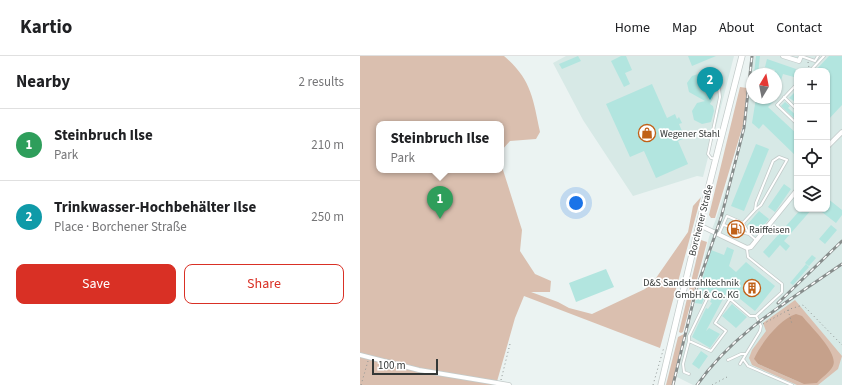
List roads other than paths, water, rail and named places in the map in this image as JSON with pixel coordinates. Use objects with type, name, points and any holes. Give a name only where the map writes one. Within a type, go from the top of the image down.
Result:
[{"type":"main road","name":"Borchener Straße","points":[[661,385],[699,225],[742,56]]},
{"type":"street","points":[[782,56],[799,61],[801,56]]},
{"type":"street","points":[[830,144],[842,132]]},
{"type":"street","points":[[699,225],[747,248],[751,247],[794,194]]},
{"type":"street","points":[[360,355],[419,370],[509,385]]},
{"type":"lane","points":[[801,56],[815,61],[818,56]]},
{"type":"lane","points":[[813,68],[824,56]]},
{"type":"lane","points":[[794,87],[777,105],[794,121]]},
{"type":"lane","points":[[716,159],[711,158],[708,154],[720,97],[719,88]]},
{"type":"lane","points":[[784,97],[794,107]]},
{"type":"lane","points":[[743,223],[761,205],[787,160],[784,158],[779,157],[773,161],[756,203],[755,210]]},
{"type":"lane","points":[[719,234],[727,216],[743,223],[749,234],[756,240]]},
{"type":"lane","points":[[724,224],[732,228]]},
{"type":"lane","points":[[740,232],[749,234]]},
{"type":"lane","points":[[689,341],[711,351],[726,331],[715,323],[730,299],[750,316],[756,316],[782,292],[782,284],[748,257],[747,248]]},
{"type":"lane","points":[[689,374],[684,372],[683,364],[689,336],[708,297]]},
{"type":"lane","points":[[740,364],[760,331],[761,326],[756,316]]},
{"type":"lane","points":[[728,360],[741,354],[746,354]]},
{"type":"lane","points":[[743,359],[748,366],[792,385]]},
{"type":"railway","points":[[673,385],[696,290],[721,218],[744,128],[752,56]]},
{"type":"railway","points":[[778,303],[842,241]]},
{"type":"railway","points":[[697,385],[712,366],[745,333],[783,304],[842,264]]},
{"type":"place","name":"Trinkwasser-Hochbehälter Ilse","points":[[710,100]]},
{"type":"place","name":"Wegener Stahl","points":[[647,133]]},
{"type":"place","name":"Steinbruch Ilse","points":[[440,219]]},
{"type":"place","name":"Raiffeisen","points":[[736,229]]},
{"type":"place","name":"D&S Sandstrahltechnik GmbH & Co. KG","points":[[752,288]]}]
